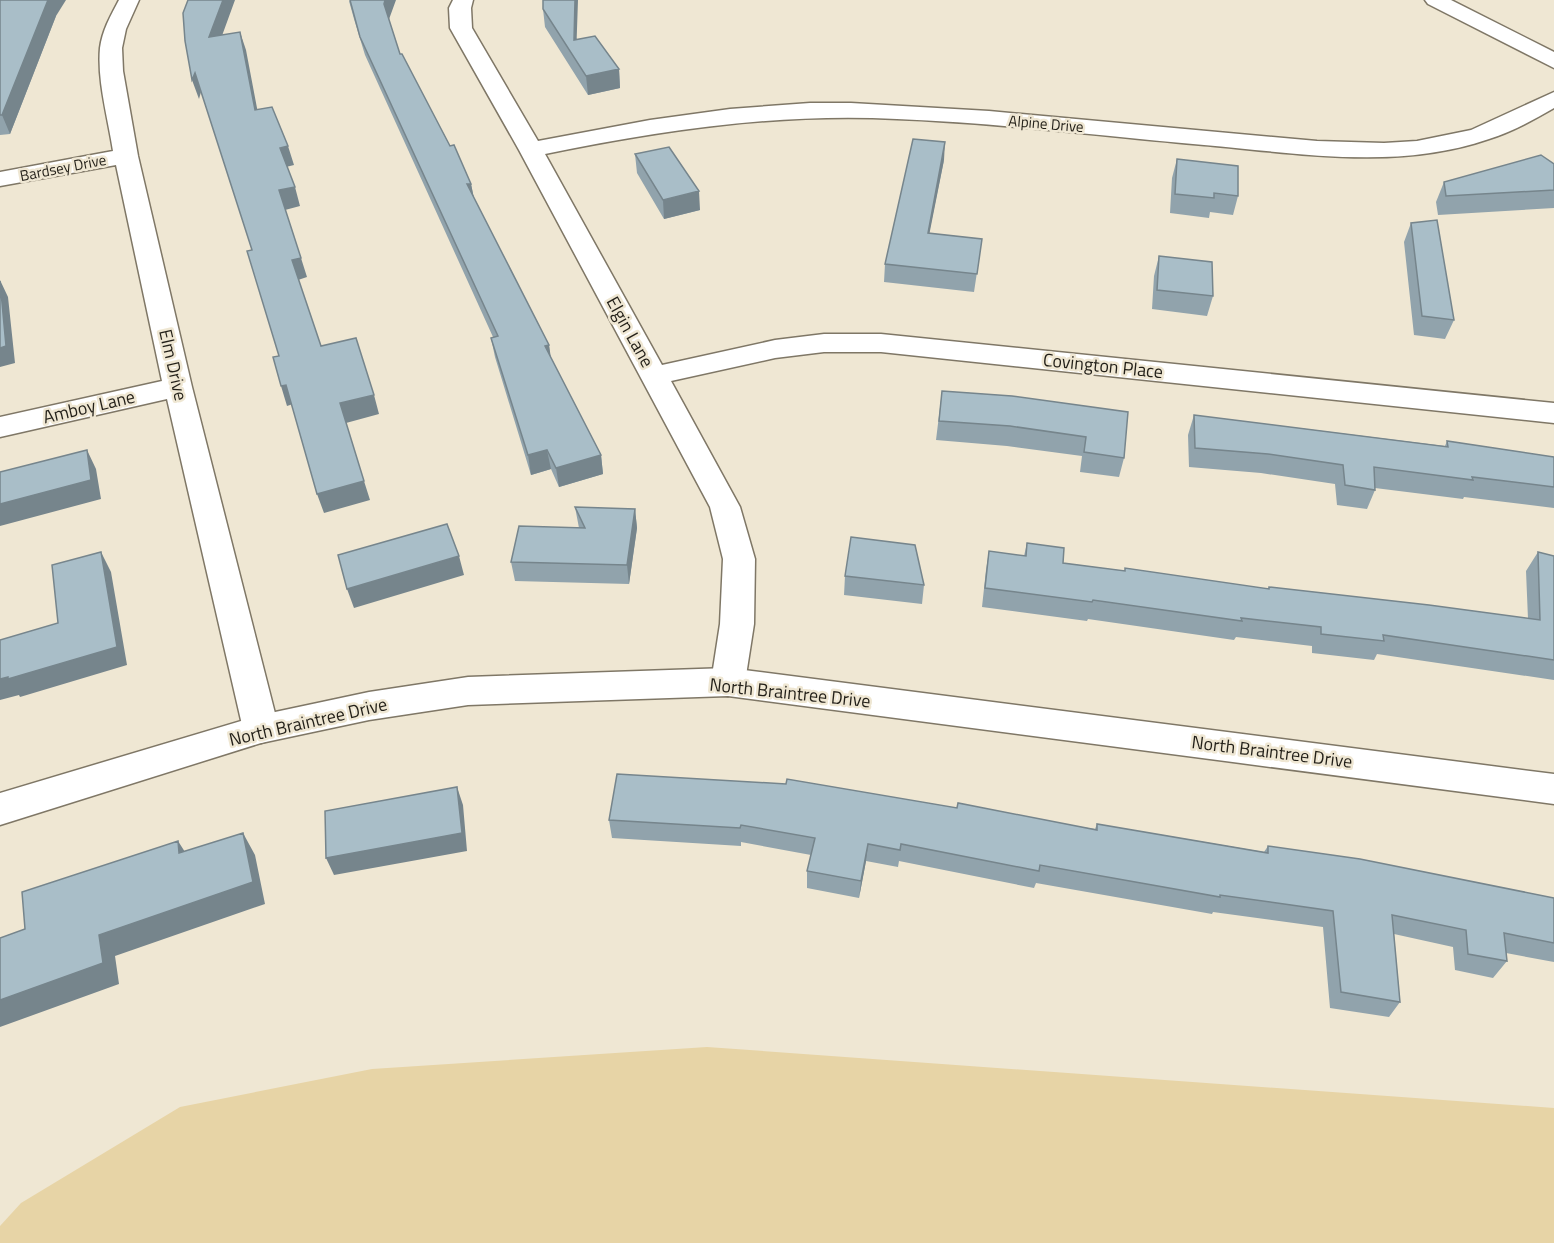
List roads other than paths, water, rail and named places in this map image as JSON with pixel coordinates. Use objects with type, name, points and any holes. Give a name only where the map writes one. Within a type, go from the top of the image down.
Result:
[{"type":"street","name":"Elm Drive","points":[[129,0],[115,29],[111,48],[112,71],[126,156],[178,387],[261,729]]},
{"type":"street","name":"Elgin Lane","points":[[463,0],[460,8],[461,28],[531,150],[724,507],[739,559],[737,624],[728,682]]},
{"type":"street","points":[[1435,0],[1554,61]]},
{"type":"street","name":"Alpine Drive","points":[[531,150],[639,128],[708,117],[778,110],[921,113],[1313,148],[1397,149],[1478,135],[1554,99]]},
{"type":"street","name":"Bardsey Drive","points":[[0,179],[126,156]]},
{"type":"street","name":"Covington Place","points":[[654,376],[775,349],[824,343],[881,343],[1554,413]]},
{"type":"street","name":"Amboy Lane","points":[[0,428],[178,387]]},
{"type":"street","name":"North Braintree Drive","points":[[0,809],[261,729],[369,706],[468,691],[728,682],[1554,789]]}]
